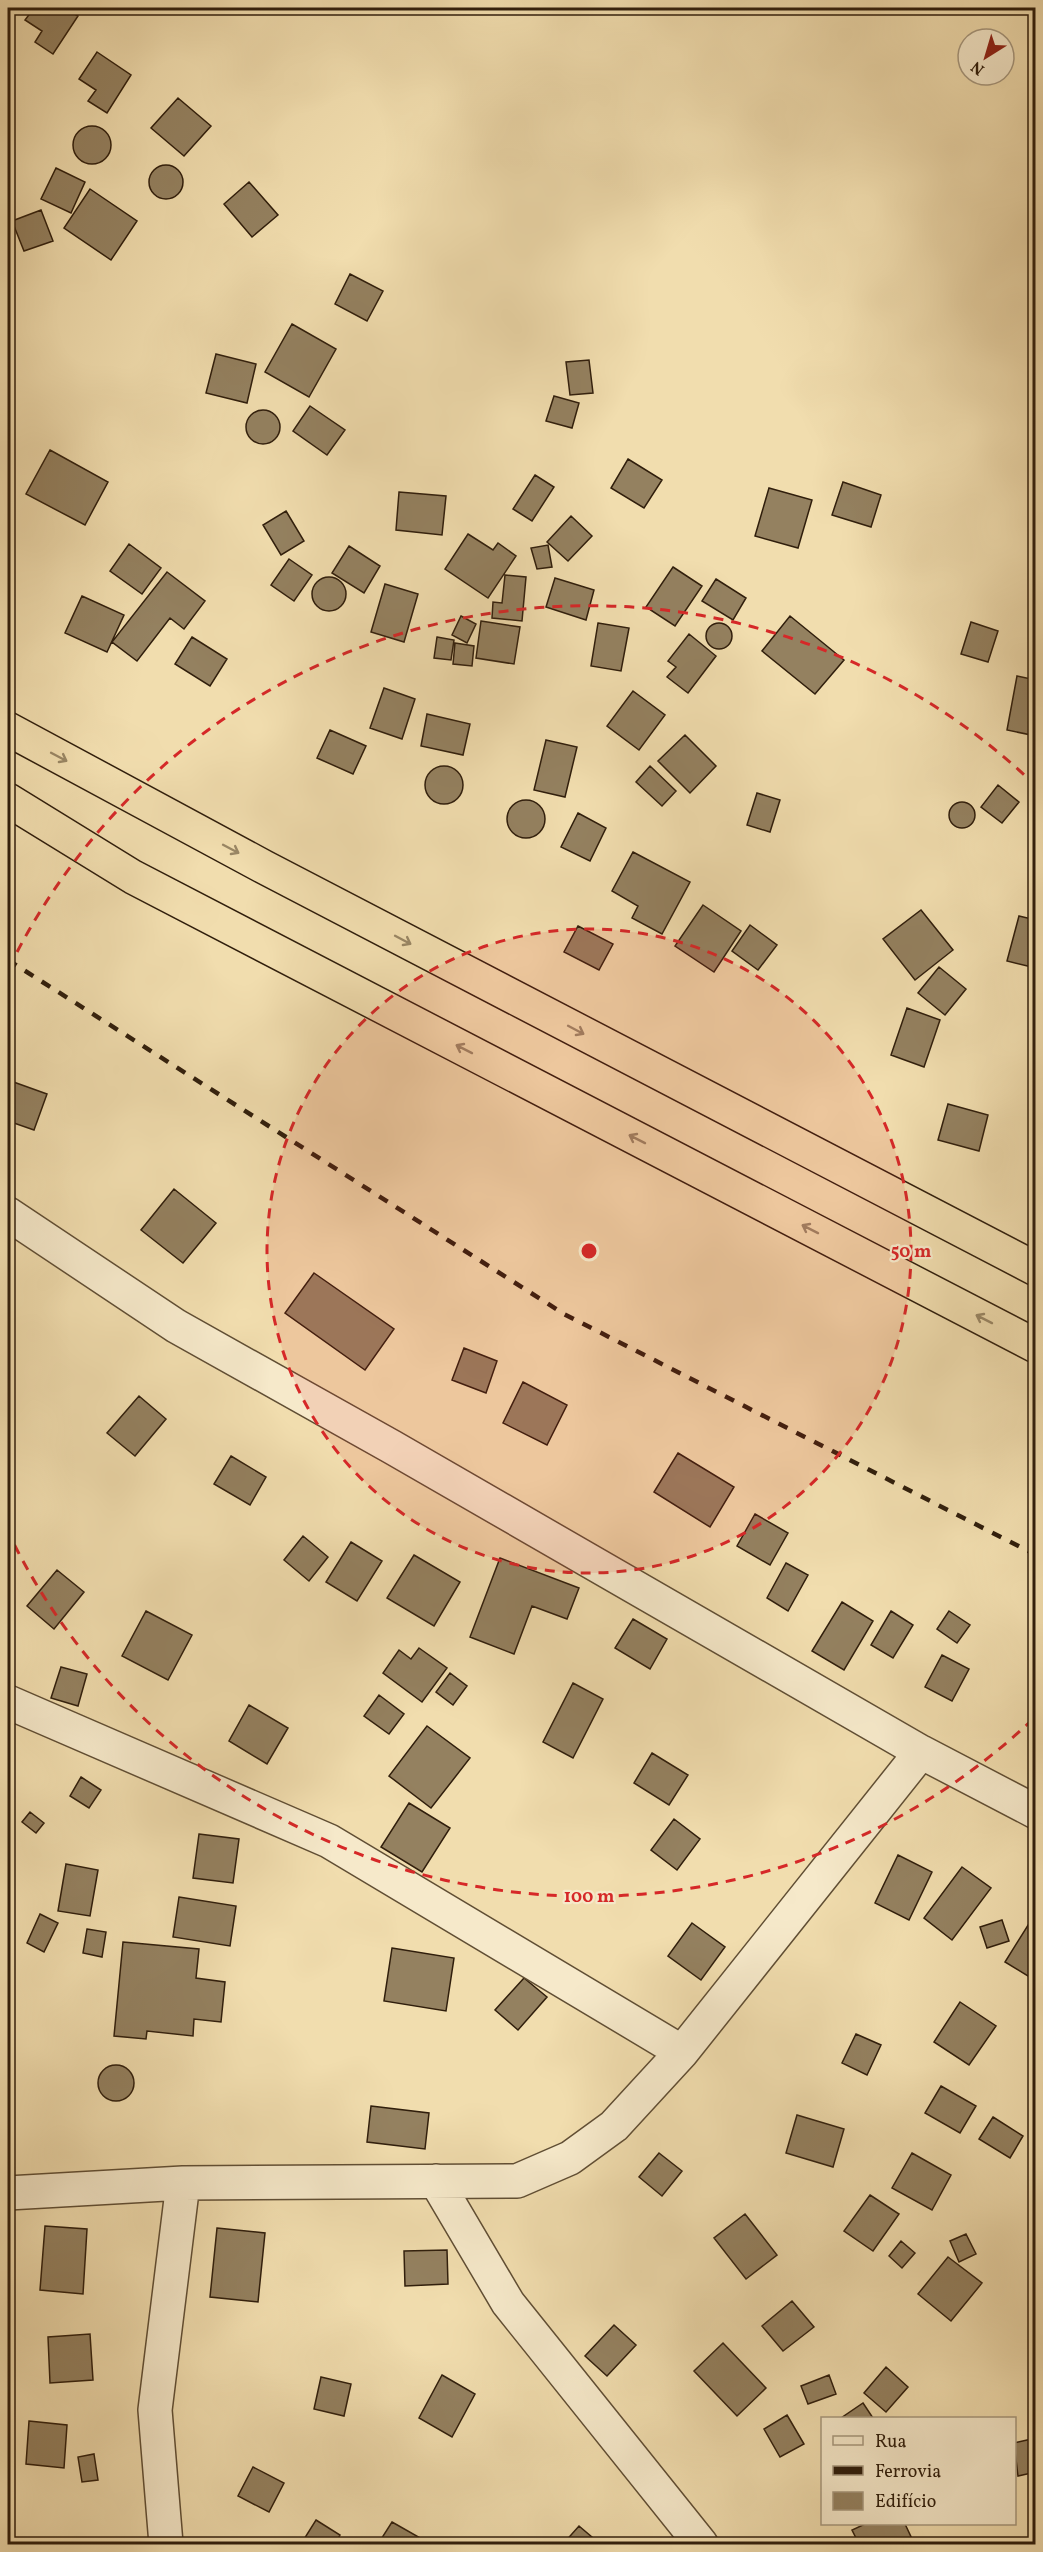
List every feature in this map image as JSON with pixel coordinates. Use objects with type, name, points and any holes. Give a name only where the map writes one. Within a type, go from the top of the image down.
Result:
[{"type":"highway","points":[[8,729],[264,867],[1035,1269]]},
{"type":"highway","points":[[8,800],[133,878],[1035,1346]]},
{"type":"street","points":[[8,1214],[176,1326],[392,1447],[921,1752],[1035,1812]]},
{"type":"street","points":[[8,1702],[76,1734],[329,1841],[682,2052]]},
{"type":"street","points":[[8,2193],[183,2183],[517,2181],[570,2158],[614,2126],[682,2052],[921,1752]]},
{"type":"street","points":[[436,2181],[508,2303],[701,2544]]},
{"type":"street","points":[[166,2544],[155,2410],[183,2183]]},
{"type":"building","points":[[34,8],[64,8],[78,16],[53,54],[35,42],[42,31],[25,20]]},
{"type":"building","points":[[97,52],[131,75],[107,113],[88,101],[96,90],[79,79]]},
{"type":"building","points":[[178,98],[211,126],[184,156],[151,128]]},
{"type":"building","points":[[92,126],[106,131],[111,145],[106,159],[92,164],[78,159],[73,145],[78,131]]},
{"type":"building","points":[[166,165],[178,170],[183,182],[178,194],[166,199],[154,194],[149,182],[154,170]]},
{"type":"building","points":[[56,168],[85,182],[71,213],[41,199]]},
{"type":"building","points":[[249,182],[278,215],[252,237],[224,204]]},
{"type":"building","points":[[90,189],[137,221],[111,260],[64,228]]},
{"type":"building","points":[[41,210],[53,241],[24,251],[12,221]]},
{"type":"building","points":[[350,274],[383,291],[367,321],[335,304]]},
{"type":"building","points":[[292,324],[336,349],[309,397],[265,372]]},
{"type":"building","points":[[216,354],[256,364],[247,403],[206,393]]},
{"type":"building","points":[[589,360],[593,393],[570,395],[566,362]]},
{"type":"building","points":[[554,396],[579,403],[572,428],[546,421]]},
{"type":"building","points":[[310,406],[345,430],[327,455],[293,431]]},
{"type":"building","points":[[263,410],[275,415],[280,427],[275,439],[263,444],[251,439],[246,427],[251,415]]},
{"type":"building","points":[[50,450],[108,482],[85,525],[26,494]]},
{"type":"building","points":[[628,459],[662,480],[644,508],[611,488]]},
{"type":"building","points":[[535,475],[554,487],[532,521],[513,509]]},
{"type":"building","points":[[843,482],[881,495],[871,527],[832,515]]},
{"type":"building","points":[[769,488],[812,500],[798,548],[755,536]]},
{"type":"building","points":[[399,492],[446,496],[442,535],[396,530]]},
{"type":"building","points":[[286,511],[304,541],[281,555],[263,525]]},
{"type":"building","points":[[571,516],[592,536],[568,561],[547,542]]},
{"type":"building","points":[[468,534],[493,550],[498,543],[516,556],[488,598],[445,569]]},
{"type":"building","points":[[129,544],[161,568],[142,594],[110,571]]},
{"type":"building","points":[[548,545],[552,567],[537,569],[531,548]]},
{"type":"building","points":[[349,546],[380,566],[364,593],[332,573]]},
{"type":"building","points":[[289,559],[312,575],[294,601],[271,585]]},
{"type":"building","points":[[673,567],[702,586],[675,626],[646,607]]},
{"type":"building","points":[[167,572],[205,601],[184,629],[170,618],[137,661],[112,642]]},
{"type":"building","points":[[505,575],[526,577],[522,621],[492,618],[493,602],[502,603]]},
{"type":"building","points":[[329,577],[341,582],[346,594],[341,606],[329,611],[317,606],[312,594],[317,582]]},
{"type":"building","points":[[555,578],[594,590],[586,620],[546,607]]},
{"type":"building","points":[[716,579],[746,598],[733,620],[702,601]]},
{"type":"building","points":[[385,584],[418,594],[404,642],[371,632]]},
{"type":"building","points":[[82,596],[124,615],[107,652],[65,633]]},
{"type":"building","points":[[461,616],[476,624],[467,643],[452,635]]},
{"type":"building","points":[[790,616],[844,660],[815,694],[762,651]]},
{"type":"building","points":[[481,621],[520,627],[514,664],[476,658]]},
{"type":"building","points":[[971,622],[998,631],[988,662],[961,654]]},
{"type":"building","points":[[598,623],[629,628],[621,671],[591,666]]},
{"type":"building","points":[[719,623],[728,627],[732,636],[728,645],[719,649],[710,645],[706,636],[710,627]]},
{"type":"building","points":[[689,634],[716,656],[688,693],[667,677],[676,667],[668,661]]},
{"type":"building","points":[[192,637],[227,659],[210,686],[175,664]]},
{"type":"building","points":[[437,637],[454,640],[451,660],[434,658]]},
{"type":"building","points":[[455,643],[474,646],[472,666],[453,664]]},
{"type":"building","points":[[1017,676],[1036,680],[1036,736],[1007,730]]},
{"type":"building","points":[[384,688],[415,699],[402,739],[370,728]]},
{"type":"building","points":[[633,691],[665,715],[639,750],[607,726]]},
{"type":"building","points":[[427,714],[470,724],[463,755],[421,746]]},
{"type":"building","points":[[330,730],[366,746],[353,774],[317,758]]},
{"type":"building","points":[[685,735],[716,766],[690,793],[658,761]]},
{"type":"building","points":[[546,740],[577,747],[565,797],[534,790]]},
{"type":"building","points":[[444,766],[458,771],[463,785],[458,799],[444,804],[430,799],[425,785],[430,771]]},
{"type":"building","points":[[650,766],[676,791],[662,806],[636,782]]},
{"type":"building","points":[[998,785],[1019,802],[1002,823],[981,807]]},
{"type":"building","points":[[757,793],[780,800],[770,832],[747,825]]},
{"type":"building","points":[[526,800],[540,805],[545,819],[540,833],[526,838],[512,833],[507,819],[512,805]]},
{"type":"building","points":[[962,802],[971,806],[975,815],[971,824],[962,828],[953,824],[949,815],[953,806]]},
{"type":"building","points":[[578,813],[606,828],[590,861],[561,847]]},
{"type":"building","points":[[633,852],[690,882],[662,934],[632,918],[638,906],[612,891]]},
{"type":"building","points":[[703,905],[741,931],[714,972],[675,946]]},
{"type":"building","points":[[921,910],[953,950],[915,980],[883,939]]},
{"type":"building","points":[[1019,916],[1036,920],[1036,968],[1007,961]]},
{"type":"building","points":[[750,925],[777,945],[758,970],[732,951]]},
{"type":"building","points":[[578,926],[613,944],[599,970],[564,952]]},
{"type":"building","points":[[939,967],[966,989],[945,1015],[918,993]]},
{"type":"building","points":[[907,1008],[940,1020],[924,1067],[891,1055]]},
{"type":"building","points":[[8,1080],[47,1094],[34,1130],[8,1121]]},
{"type":"building","points":[[948,1104],[988,1115],[979,1151],[938,1140]]},
{"type":"building","points":[[174,1189],[216,1223],[183,1263],[141,1230]]},
{"type":"building","points":[[314,1273],[394,1329],[365,1370],[285,1313]]},
{"type":"building","points":[[464,1348],[497,1361],[486,1393],[452,1380]]},
{"type":"building","points":[[523,1382],[567,1405],[547,1445],[503,1423]]},
{"type":"building","points":[[139,1396],[166,1419],[135,1456],[107,1433]]},
{"type":"building","points":[[678,1453],[734,1487],[710,1527],[654,1492]]},
{"type":"building","points":[[231,1456],[266,1477],[250,1505],[214,1484]]},
{"type":"building","points":[[755,1514],[788,1533],[770,1565],[737,1546]]},
{"type":"building","points":[[303,1536],[328,1557],[309,1581],[284,1560]]},
{"type":"building","points":[[351,1542],[382,1561],[357,1601],[326,1582]]},
{"type":"building","points":[[414,1555],[460,1582],[434,1626],[387,1598]]},
{"type":"building","points":[[500,1558],[579,1588],[567,1619],[532,1606],[514,1654],[470,1637]]},
{"type":"building","points":[[786,1563],[808,1575],[788,1611],[767,1598]]},
{"type":"building","points":[[57,1570],[84,1592],[54,1629],[27,1606]]},
{"type":"building","points":[[842,1602],[873,1621],[844,1670],[812,1651]]},
{"type":"building","points":[[146,1611],[192,1635],[168,1680],[122,1656]]},
{"type":"building","points":[[891,1611],[913,1625],[893,1658],[871,1645]]},
{"type":"building","points":[[949,1611],[970,1625],[957,1643],[937,1629]]},
{"type":"building","points":[[633,1619],[667,1639],[650,1669],[615,1648]]},
{"type":"building","points":[[419,1648],[447,1668],[422,1702],[383,1673],[399,1650],[411,1659]]},
{"type":"building","points":[[942,1655],[969,1669],[952,1701],[925,1687]]},
{"type":"building","points":[[61,1667],[87,1674],[78,1706],[51,1698]]},
{"type":"building","points":[[450,1673],[467,1686],[453,1705],[436,1692]]},
{"type":"building","points":[[573,1683],[603,1699],[573,1758],[543,1742]]},
{"type":"building","points":[[379,1695],[404,1714],[389,1734],[364,1716]]},
{"type":"building","points":[[249,1705],[288,1728],[267,1764],[229,1741]]},
{"type":"building","points":[[427,1726],[470,1758],[431,1808],[389,1776]]},
{"type":"building","points":[[652,1753],[688,1775],[669,1805],[634,1783]]},
{"type":"building","points":[[81,1777],[101,1790],[89,1808],[70,1796]]},
{"type":"building","points":[[409,1803],[450,1828],[422,1872],[381,1847]]},
{"type":"building","points":[[30,1812],[44,1823],[36,1833],[22,1822]]},
{"type":"building","points":[[674,1819],[700,1839],[677,1870],[651,1850]]},
{"type":"building","points":[[199,1834],[239,1839],[233,1883],[193,1878]]},
{"type":"building","points":[[898,1855],[932,1872],[909,1920],[875,1903]]},
{"type":"building","points":[[66,1864],[98,1870],[90,1916],[58,1911]]},
{"type":"building","points":[[962,1867],[991,1888],[952,1940],[924,1918]]},
{"type":"building","points":[[179,1897],[236,1906],[230,1946],[173,1937]]},
{"type":"building","points":[[40,1914],[58,1923],[44,1952],[27,1943]]},
{"type":"building","points":[[1002,1920],[1009,1941],[987,1948],[980,1927]]},
{"type":"building","points":[[1030,1922],[1036,1926],[1036,1981],[1005,1962]]},
{"type":"building","points":[[692,1923],[725,1947],[701,1980],[668,1956]]},
{"type":"building","points":[[87,1929],[106,1932],[102,1957],[83,1953]]},
{"type":"building","points":[[123,1942],[199,1949],[196,1978],[225,1982],[221,2022],[194,2019],[193,2036],[147,2031],[146,2039],[114,2036]]},
{"type":"building","points":[[392,1948],[454,1958],[446,2011],[384,2001]]},
{"type":"building","points":[[524,1978],[547,1997],[518,2030],[495,2010]]},
{"type":"building","points":[[960,2002],[996,2026],[969,2065],[934,2042]]},
{"type":"building","points":[[856,2034],[881,2045],[867,2075],[842,2063]]},
{"type":"building","points":[[116,2065],[129,2070],[134,2083],[129,2096],[116,2101],[103,2096],[98,2083],[103,2070]]},
{"type":"building","points":[[941,2086],[976,2106],[960,2133],[925,2113]]},
{"type":"building","points":[[371,2106],[429,2113],[425,2149],[367,2142]]},
{"type":"building","points":[[797,2115],[844,2129],[833,2167],[786,2153]]},
{"type":"building","points":[[993,2117],[1023,2136],[1010,2158],[979,2139]]},
{"type":"building","points":[[659,2153],[682,2171],[662,2196],[639,2177]]},
{"type":"building","points":[[912,2153],[951,2175],[932,2210],[892,2188]]},
{"type":"building","points":[[870,2195],[899,2214],[873,2251],[844,2231]]},
{"type":"building","points":[[745,2214],[777,2255],[746,2279],[714,2238]]},
{"type":"building","points":[[45,2226],[87,2229],[83,2294],[40,2290]]},
{"type":"building","points":[[217,2228],[265,2233],[258,2302],[210,2297]]},
{"type":"building","points":[[966,2234],[976,2254],[959,2262],[950,2241]]},
{"type":"building","points":[[901,2241],[915,2253],[902,2268],[889,2256]]},
{"type":"building","points":[[447,2250],[448,2284],[405,2286],[404,2251]]},
{"type":"building","points":[[948,2257],[982,2283],[951,2321],[918,2294]]},
{"type":"building","points":[[792,2301],[814,2327],[783,2351],[762,2326]]},
{"type":"building","points":[[614,2325],[636,2345],[607,2376],[585,2356]]},
{"type":"building","points":[[90,2334],[93,2380],[50,2383],[48,2337]]},
{"type":"building","points":[[723,2343],[766,2388],[737,2416],[694,2371]]},
{"type":"building","points":[[886,2367],[908,2387],[886,2412],[864,2393]]},
{"type":"building","points":[[442,2375],[475,2394],[452,2437],[419,2418]]},
{"type":"building","points":[[829,2375],[836,2394],[808,2404],[801,2386]]},
{"type":"building","points":[[321,2377],[351,2384],[344,2416],[314,2409]]},
{"type":"building","points":[[863,2403],[872,2417],[842,2417]]},
{"type":"building","points":[[787,2415],[804,2444],[780,2457],[764,2429]]},
{"type":"building","points":[[29,2421],[67,2425],[64,2468],[26,2464]]},
{"type":"building","points":[[1036,2438],[1036,2472],[1018,2476],[1016,2443]]},
{"type":"building","points":[[94,2454],[98,2480],[82,2482],[78,2457]]},
{"type":"building","points":[[253,2467],[284,2483],[269,2512],[238,2496]]},
{"type":"building","points":[[316,2520],[340,2535],[335,2544],[301,2544]]},
{"type":"building","points":[[392,2522],[429,2543],[378,2544]]},
{"type":"building","points":[[863,2525],[905,2525],[914,2543],[859,2544],[852,2530]]},
{"type":"building","points":[[579,2526],[599,2543],[563,2544]]},
{"type":"railway","points":[[8,960],[564,1314],[1036,1555]]}]
